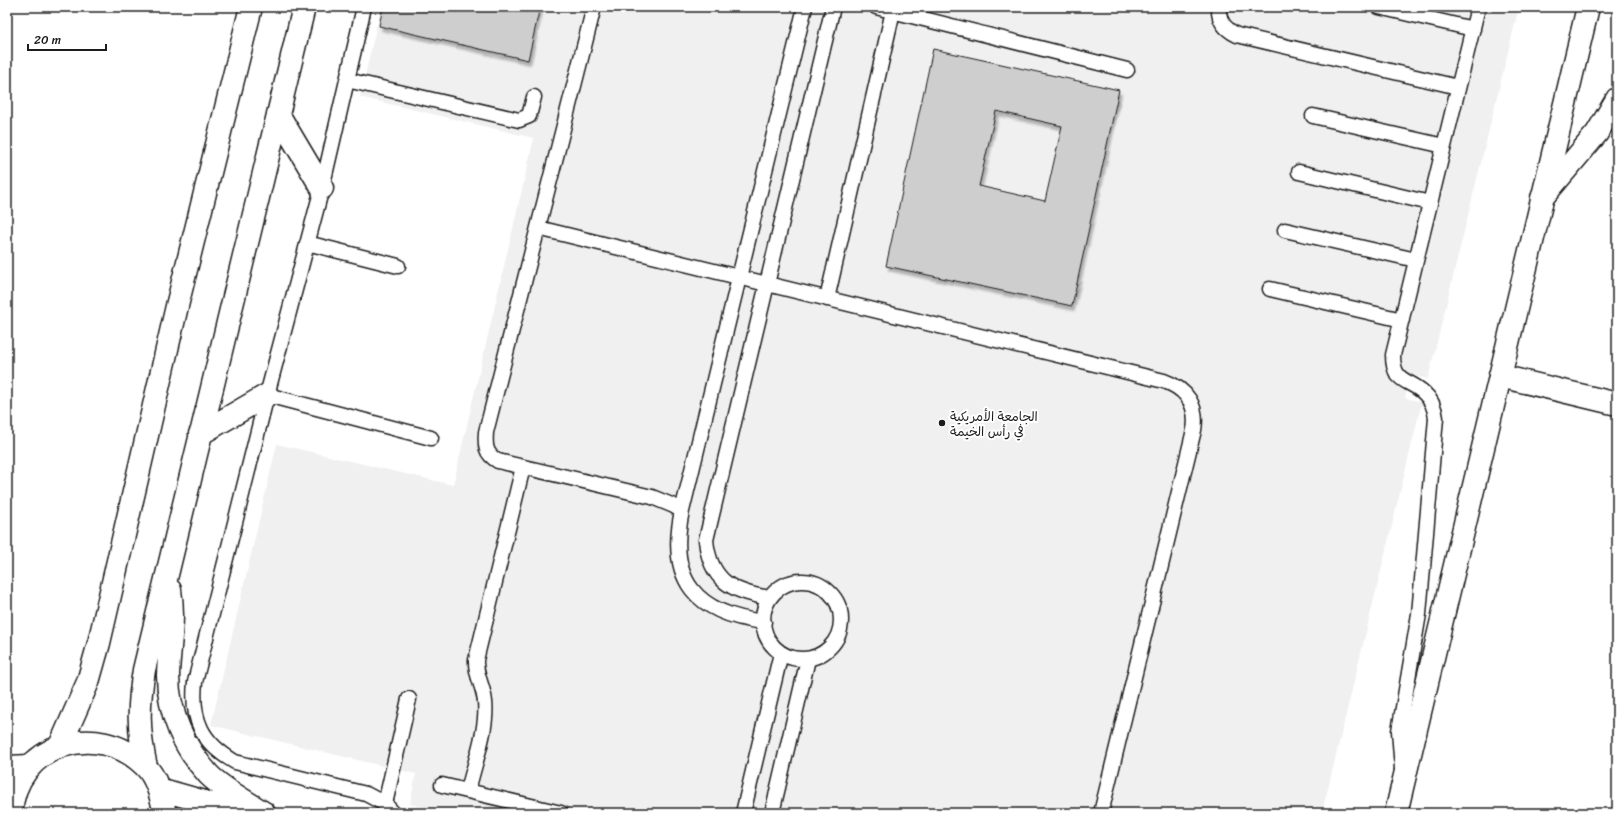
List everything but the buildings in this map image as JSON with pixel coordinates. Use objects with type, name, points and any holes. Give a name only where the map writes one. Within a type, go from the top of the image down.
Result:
[{"type":"main road","points":[[60,746],[88,682],[99,643],[177,306],[251,7]]},
{"type":"main road","points":[[165,813],[159,789],[146,767],[140,739],[140,694],[200,434],[304,7]]},
{"type":"main road","points":[[1396,813],[1588,7]]},
{"type":"main road","points":[[1542,198],[1597,133],[1617,99]]},
{"type":"main road","points":[[278,114],[322,188]]},
{"type":"main road","points":[[1500,376],[1617,404]]},
{"type":"main road","points":[[200,434],[267,395]]},
{"type":"main road","points":[[168,576],[173,627],[169,690],[175,720],[194,756],[210,775],[264,813]]},
{"type":"main road","points":[[11,813],[11,803],[18,783],[30,766],[44,754],[60,746],[83,741],[106,743],[128,752],[146,767]]},
{"type":"main road","points":[[7,767],[30,766]]},
{"type":"main road","points":[[159,789],[244,813]]},
{"type":"lane","points":[[364,7],[322,188],[267,395],[195,682],[193,698],[195,714],[200,729],[209,743],[221,754],[234,762],[356,790],[376,798],[389,809],[409,699]]},
{"type":"lane","points":[[594,7],[486,432],[486,447],[492,458],[498,461],[652,497],[682,511]]},
{"type":"lane","points":[[764,622],[747,620],[715,610],[701,601],[690,587],[682,573],[678,558],[677,542],[682,511],[805,7]]},
{"type":"lane","points":[[770,598],[740,592],[728,585],[712,566],[707,553],[706,540],[834,7]]},
{"type":"lane","points":[[876,7],[1127,70]]},
{"type":"lane","points":[[1219,7],[1221,20],[1225,26],[1237,35],[1458,87]]},
{"type":"lane","points":[[1379,7],[1472,29]]},
{"type":"lane","points":[[1404,777],[1401,762],[1399,731],[1419,614],[1436,418],[1435,409],[1424,393],[1401,379],[1393,364],[1393,355],[1478,7]]},
{"type":"lane","points":[[827,298],[893,11]]},
{"type":"lane","points":[[347,80],[519,120],[528,116],[534,97]]},
{"type":"lane","points":[[1314,116],[1444,146]]},
{"type":"lane","points":[[1299,172],[1430,203]]},
{"type":"lane","points":[[538,228],[1164,381],[1174,384],[1190,399],[1196,420],[1194,430],[1101,813]]},
{"type":"lane","points":[[1285,230],[1416,260]]},
{"type":"lane","points":[[307,243],[398,266]]},
{"type":"lane","points":[[1270,289],[1402,320]]},
{"type":"lane","points":[[267,395],[431,438]]},
{"type":"lane","points":[[468,791],[486,712],[483,690],[475,667],[476,660],[523,467]]},
{"type":"lane","points":[[796,582],[816,583],[833,595],[841,614],[842,624],[839,634],[827,651],[808,659],[798,659],[781,653],[767,637],[764,622],[764,614],[770,598],[786,585],[796,582]]},
{"type":"lane","points":[[743,813],[781,653]]},
{"type":"lane","points":[[772,813],[808,659]]},
{"type":"lane","points":[[442,785],[562,813]]},
{"type":"shaded area","name":"الجامعة الأمريكية في رأس الخيمة","points":[[381,7],[1519,7],[1428,379],[1410,375],[1405,398],[1422,402],[1322,813],[449,813],[410,804],[416,774],[211,725],[277,444],[453,485],[534,138],[360,97]]},
{"type":"place","name":"الجامعة الأمريكية في رأس الخيمة","points":[[942,423]]}]
